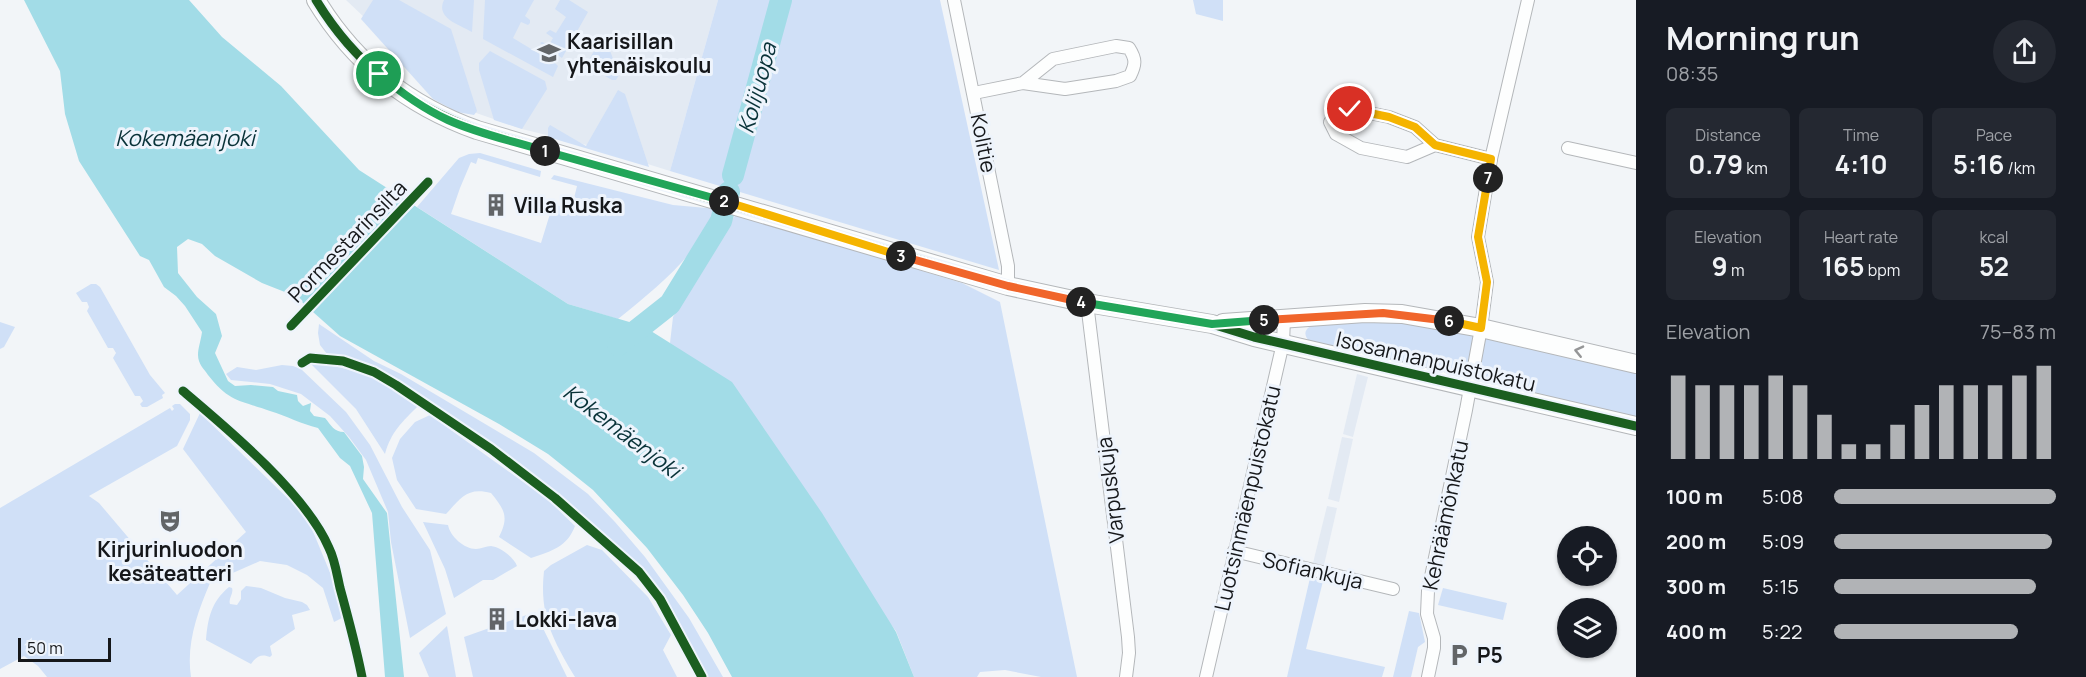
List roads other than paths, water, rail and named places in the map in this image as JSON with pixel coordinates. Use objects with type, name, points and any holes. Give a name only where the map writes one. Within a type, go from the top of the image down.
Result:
[{"type":"street","name":"Isosannanpuistokatu","points":[[316,0],[347,44],[399,91],[449,120],[519,144],[716,199],[1008,286],[1087,303],[1212,324],[1254,337],[1636,426]]},
{"type":"street","name":"Kolitie","points":[[954,0],[1008,266],[1008,286]]},
{"type":"street","name":"Kehräämönkatu","points":[[1428,677],[1434,638],[1427,614],[1428,591],[1470,388],[1487,282],[1478,237],[1491,159],[1527,0]]},
{"type":"street","points":[[974,93],[1023,83],[1065,89],[1116,81],[1130,76],[1135,59],[1129,48],[1116,46],[1053,59],[1023,83]]},
{"type":"street","points":[[1435,145],[1407,157],[1360,148],[1336,134],[1330,122],[1350,109],[1389,117],[1415,127],[1435,145],[1491,159]]},
{"type":"street","points":[[1568,148],[1636,163]]},
{"type":"street","name":"Varpuskuja","points":[[1087,303],[1128,637],[1126,677]]},
{"type":"street","name":"Isosannanpuistokatu","points":[[1212,324],[1383,313],[1422,316],[1636,364]]},
{"type":"street","name":"Luotsinmäenpuistokatu","points":[[1206,677],[1283,343],[1284,319]]},
{"type":"street","name":"Sofiankuja","points":[[1234,551],[1393,588]]},
{"type":"water","name":"Kokemäenjoki","points":[[24,0],[189,0],[222,37],[281,86],[359,170],[568,304],[643,326],[732,382],[822,513],[896,632],[914,677],[732,677],[708,633],[683,595],[647,548],[593,490],[548,454],[499,424],[340,336],[295,296],[262,283],[215,256],[202,244],[188,239],[177,247],[178,273],[197,297],[216,314],[222,336],[215,353],[228,381],[235,386],[273,387],[278,391],[297,395],[298,401],[303,406],[311,403],[310,411],[314,416],[325,418],[335,429],[344,432],[362,456],[363,479],[387,513],[404,677],[385,677],[372,513],[350,466],[340,458],[318,428],[229,396],[203,368],[198,355],[202,332],[185,306],[164,287],[149,260],[140,256],[79,161],[65,114],[60,71]]},
{"type":"waterway","name":"Kolijuopa","points":[[733,175],[781,0]]},
{"type":"waterway","name":"Kolijuopa","points":[[618,345],[670,304],[721,221],[729,192]]},
{"type":"place","name":"Kaarisillan yhtenäiskoulu","points":[[549,53]]},
{"type":"place","name":"Villa Ruska","points":[[496,205]]},
{"type":"place","name":"Kirjurinluodon kesäteatteri","points":[[170,521]]},
{"type":"place","name":"Lokki-lava","points":[[497,619]]},
{"type":"place","name":"P5","points":[[1459,655]]}]
